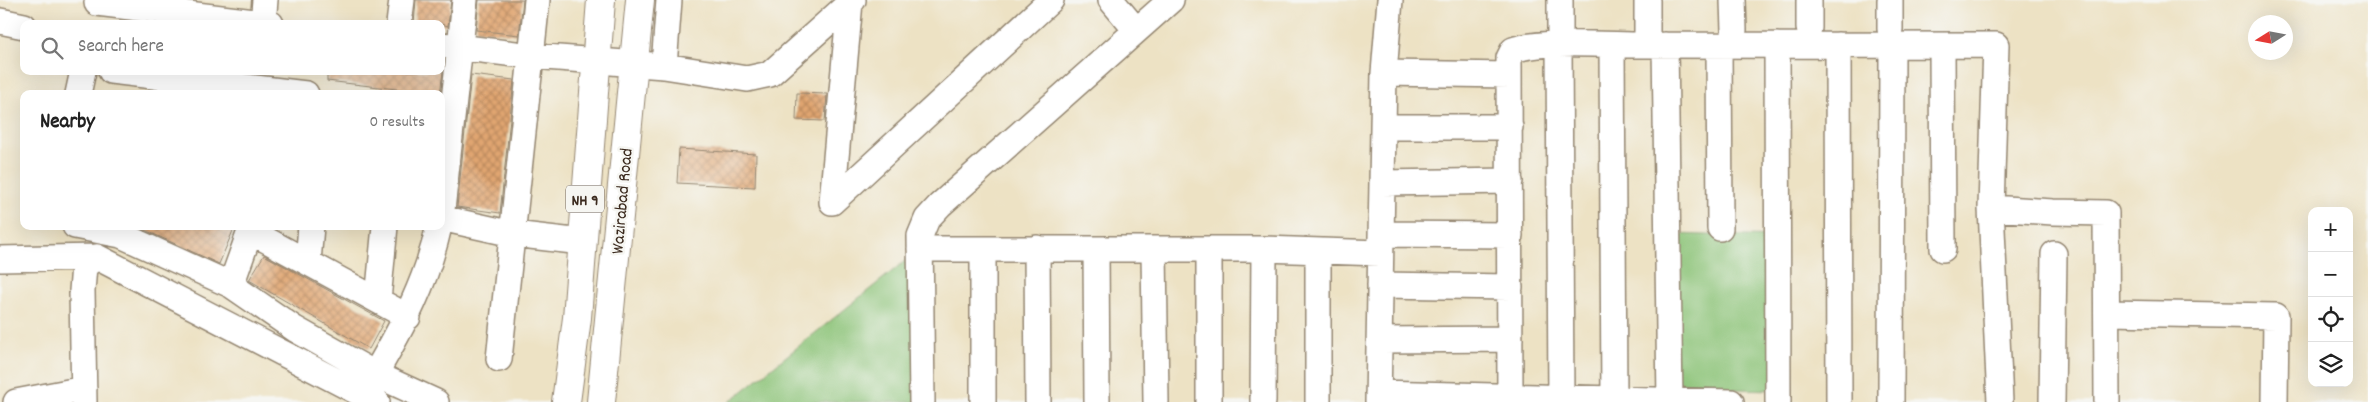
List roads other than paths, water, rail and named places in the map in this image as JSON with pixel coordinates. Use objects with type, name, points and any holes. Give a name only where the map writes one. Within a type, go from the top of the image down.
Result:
[{"type":"highway","name":"Wazirabad Road","points":[[566,402],[577,318],[595,59],[601,0]]},
{"type":"highway","name":"Wazirabad Road","points":[[602,402],[640,0]]},
{"type":"street","points":[[400,20],[402,0]]},
{"type":"street","points":[[445,146],[450,46],[465,0]]},
{"type":"street","points":[[499,359],[537,0]]},
{"type":"street","points":[[664,66],[669,0]]},
{"type":"street","points":[[851,1],[832,202],[1051,0]]},
{"type":"street","points":[[1112,0],[1136,30]]},
{"type":"street","points":[[922,402],[920,236],[927,219],[940,205],[1171,0]]},
{"type":"street","points":[[1390,0],[1384,73],[1380,243],[1381,340],[1378,397],[1731,402]]},
{"type":"street","points":[[1560,0],[1562,400]]},
{"type":"street","points":[[1647,0],[1656,45],[1670,401]]},
{"type":"street","points":[[1720,228],[1726,38],[1733,0]]},
{"type":"street","points":[[1809,0],[1809,28]]},
{"type":"street","points":[[1890,0],[1891,402]]},
{"type":"street","points":[[450,46],[532,56],[595,59],[664,66],[747,79],[770,74],[851,1]]},
{"type":"street","points":[[96,9],[266,18]]},
{"type":"street","points":[[0,21],[20,25]]},
{"type":"street","points":[[1510,399],[1509,75],[1510,58],[1513,50],[1560,39],[1612,45],[1656,45],[1726,38],[1777,45],[1838,46],[1891,37],[1942,46],[1996,46],[1991,208],[2000,402]]},
{"type":"street","points":[[1612,45],[1614,400]]},
{"type":"street","points":[[1777,45],[1778,402]]},
{"type":"street","points":[[1838,46],[1838,402]]},
{"type":"street","points":[[1942,46],[1943,250]]},
{"type":"street","points":[[1384,73],[1509,75]]},
{"type":"street","points":[[79,90],[82,75]]},
{"type":"street","points":[[157,75],[257,84],[286,90]]},
{"type":"street","points":[[1383,127],[1510,127]]},
{"type":"street","points":[[1382,183],[1510,181]]},
{"type":"street","points":[[1991,208],[2106,213],[2107,402]]},
{"type":"street","points":[[445,219],[513,234],[582,242]]},
{"type":"street","points":[[96,230],[122,235],[230,285],[295,329],[375,374],[436,402]]},
{"type":"street","points":[[230,285],[251,230]]},
{"type":"street","points":[[253,230],[408,317]]},
{"type":"street","points":[[308,262],[311,230]]},
{"type":"street","points":[[378,300],[385,230]]},
{"type":"street","points":[[375,374],[408,317],[424,279],[439,230]]},
{"type":"street","points":[[920,250],[1037,248],[1096,250],[1264,249],[1318,252],[1380,243],[1510,235]]},
{"type":"street","points":[[1037,248],[1038,402]]},
{"type":"street","points":[[983,249],[983,402]]},
{"type":"street","points":[[1209,402],[1210,249]]},
{"type":"street","points":[[1263,402],[1264,249]]},
{"type":"street","points":[[1096,250],[1097,402]]},
{"type":"street","points":[[1154,250],[1156,402]]},
{"type":"street","points":[[1318,252],[1318,402]]},
{"type":"street","points":[[2052,402],[2054,254]]},
{"type":"street","points":[[0,259],[97,256],[377,402]]},
{"type":"street","points":[[16,402],[84,396],[82,291],[84,266],[97,256]]},
{"type":"street","points":[[1380,285],[1510,287]]},
{"type":"street","points":[[2106,313],[2276,316],[2275,402]]},
{"type":"street","points":[[1381,340],[1510,339]]}]
